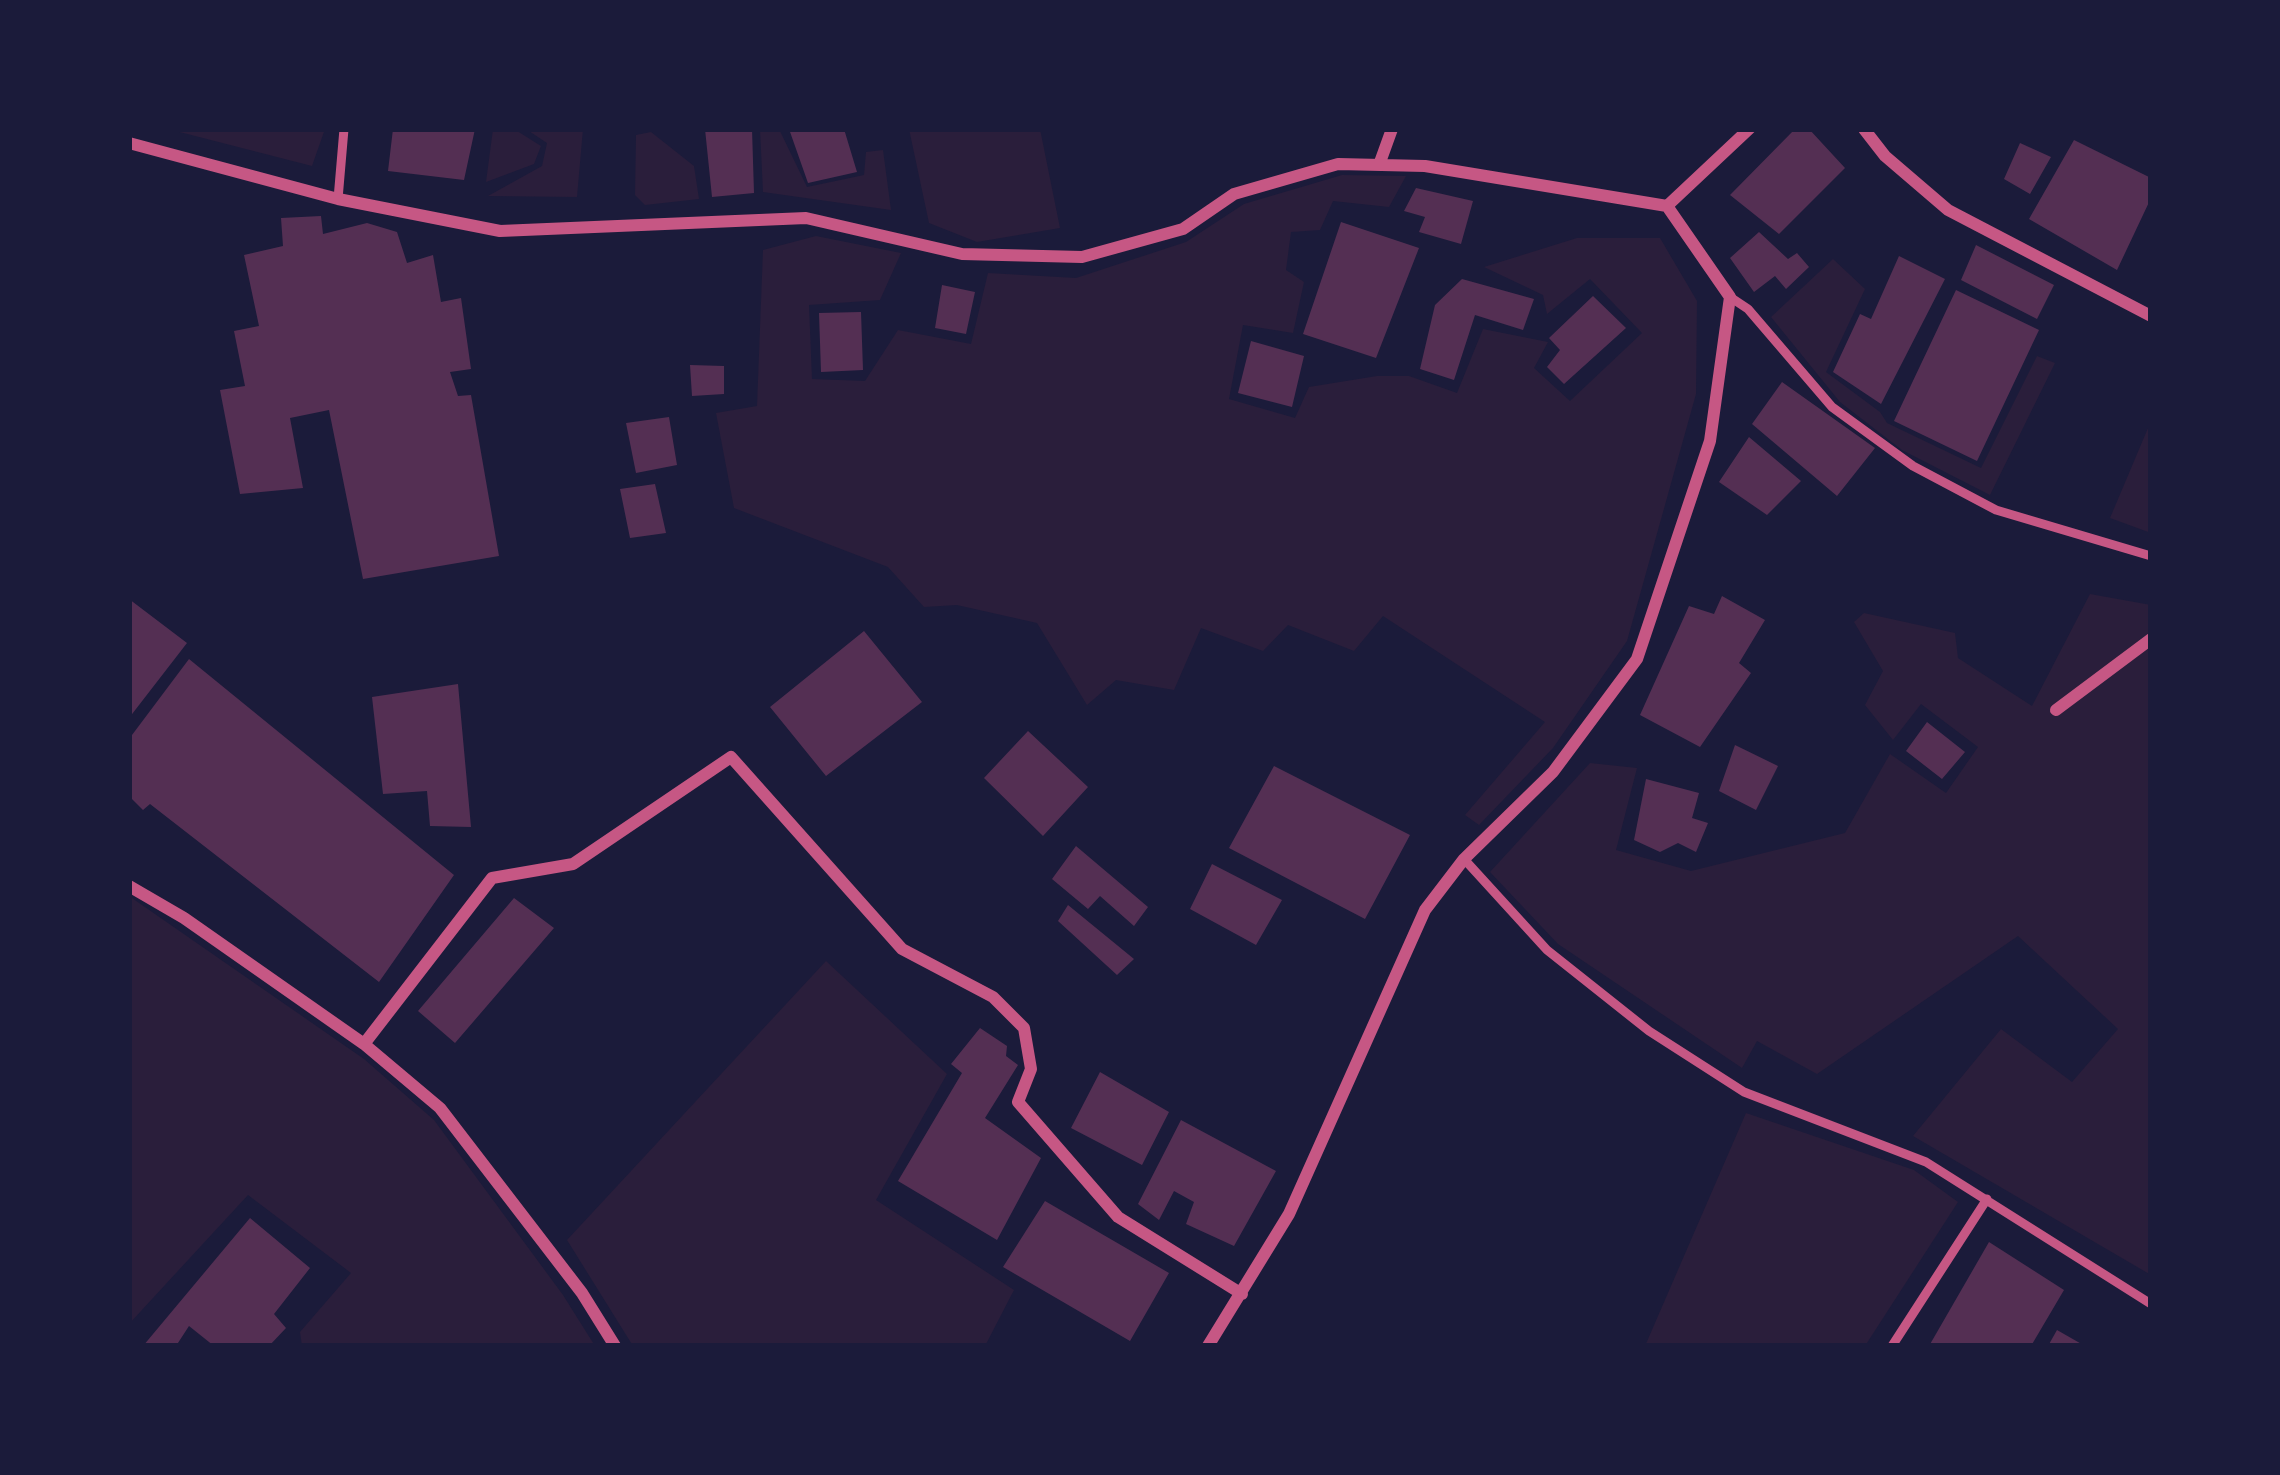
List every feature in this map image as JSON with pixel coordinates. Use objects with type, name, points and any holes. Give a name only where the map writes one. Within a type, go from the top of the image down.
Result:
[{"type":"street","points":[[1379,165],[1392,129]]},
{"type":"street","points":[[1667,206],[1749,129]]},
{"type":"street","points":[[1864,129],[1885,156],[1948,210],[2151,316]]},
{"type":"street","points":[[129,143],[338,199],[500,231],[806,218],[962,254],[1082,257],[1183,229],[1234,194],[1339,164],[1425,166],[1667,206],[1730,297],[1710,442],[1637,658],[1553,772],[1464,859],[1425,910],[1289,1214],[1208,1346]]},
{"type":"street","points":[[2056,710],[2151,639]]},
{"type":"street","points":[[364,1044],[492,878],[573,863],[731,757],[902,949],[992,997],[1024,1028],[1031,1069],[1018,1102],[1118,1217],[1242,1294]]},
{"type":"street","points":[[129,886],[184,917],[364,1044],[440,1108],[582,1293],[615,1346]]},
{"type":"lane","points":[[338,199],[344,129]]},
{"type":"lane","points":[[1730,297],[1748,309],[1832,406],[1912,466],[1996,510],[2151,556]]},
{"type":"lane","points":[[1464,859],[1547,950],[1649,1030],[1744,1091],[1927,1162],[2151,1304]]},
{"type":"lane","points":[[1892,1346],[1987,1199]]},
{"type":"shaded area","points":[[168,129],[325,129],[312,166]]},
{"type":"shaded area","points":[[493,129],[514,129],[541,146],[534,164],[486,182]]},
{"type":"shaded area","points":[[526,129],[583,129],[577,197],[488,196],[542,166],[547,143]]},
{"type":"shaded area","points":[[760,129],[779,129],[807,187],[864,175],[866,152],[883,150],[891,210],[763,192]]},
{"type":"shaded area","points":[[909,129],[1040,129],[1060,228],[977,242],[929,223]]},
{"type":"shaded area","points":[[651,132],[694,166],[699,199],[645,205],[635,195],[636,135]]},
{"type":"shaded area","points":[[1342,175],[1406,176],[1389,207],[1333,201],[1320,230],[1291,232],[1286,270],[1304,282],[1293,333],[1243,325],[1229,399],[1295,418],[1309,387],[1377,376],[1409,376],[1457,393],[1483,329],[1548,342],[1534,368],[1570,401],[1642,333],[1590,279],[1547,314],[1543,295],[1484,267],[1577,238],[1660,238],[1697,301],[1696,394],[1627,641],[1553,748],[1479,825],[1465,815],[1545,722],[1383,616],[1354,651],[1288,625],[1263,651],[1201,628],[1174,690],[1116,680],[1087,705],[1037,623],[957,605],[924,607],[888,567],[734,508],[716,413],[757,406],[763,250],[816,236],[901,253],[880,300],[809,305],[812,379],[865,381],[898,330],[971,344],[988,273],[1076,278],[1186,242],[1244,204]]},
{"type":"shaded area","points":[[1833,259],[1865,289],[1826,372],[1880,412],[1887,423],[1981,468],[2037,356],[2055,363],[1990,495],[1902,450],[1840,402],[1771,317]]},
{"type":"shaded area","points":[[2151,421],[2151,533],[2110,518]]},
{"type":"shaded area","points":[[2090,594],[2151,605],[2151,1275],[1913,1136],[2001,1029],[2072,1082],[2118,1029],[2018,936],[1817,1074],[1757,1041],[1742,1068],[1558,944],[1490,872],[1590,763],[1637,768],[1616,850],[1691,871],[1845,833],[1890,754],[1946,793],[1978,747],[1921,704],[1893,740],[1865,705],[1883,671],[1854,622],[1864,613],[1955,633],[1958,658],[2032,706]]},
{"type":"shaded area","points":[[129,896],[364,1059],[434,1120],[595,1346],[302,1346],[300,1332],[351,1273],[248,1195],[129,1324]]},
{"type":"shaded area","points":[[826,961],[947,1074],[876,1200],[1014,1290],[985,1346],[633,1346],[567,1240]]},
{"type":"shaded area","points":[[1746,1113],[1914,1170],[1958,1202],[1865,1346],[1645,1346]]},
{"type":"building","points":[[393,129],[475,129],[464,180],[388,171]]},
{"type":"building","points":[[705,129],[752,129],[754,193],[712,197]]},
{"type":"building","points":[[789,129],[844,129],[857,172],[808,183]]},
{"type":"building","points":[[1795,129],[1809,129],[1845,168],[1779,234],[1730,195]]},
{"type":"building","points":[[2074,140],[2151,178],[2151,198],[2117,270],[2029,219]]},
{"type":"building","points":[[2020,143],[2051,157],[2030,194],[2004,179]]},
{"type":"building","points":[[1416,188],[1473,201],[1461,244],[1419,232],[1425,217],[1404,211]]},
{"type":"building","points":[[321,216],[323,234],[367,223],[397,232],[407,263],[433,255],[441,302],[461,298],[471,369],[450,372],[458,396],[471,395],[499,556],[363,579],[329,410],[290,418],[303,488],[240,494],[220,390],[245,386],[234,331],[259,326],[244,255],[283,246],[281,218]]},
{"type":"building","points":[[1341,222],[1419,248],[1376,358],[1303,334]]},
{"type":"building","points":[[1759,232],[1788,259],[1797,253],[1809,267],[1786,289],[1775,276],[1754,292],[1730,258]]},
{"type":"building","points":[[1976,245],[2054,285],[2037,319],[1961,280]]},
{"type":"building","points":[[1899,256],[1945,279],[1881,404],[1833,372],[1860,314],[1871,319]]},
{"type":"building","points":[[1462,279],[1534,299],[1523,330],[1475,315],[1454,380],[1420,369],[1435,305]]},
{"type":"building","points":[[942,285],[975,292],[966,334],[935,328]]},
{"type":"building","points":[[1956,290],[2039,330],[1977,461],[1894,421]]},
{"type":"building","points":[[1593,296],[1626,328],[1564,384],[1547,367],[1560,350],[1549,338]]},
{"type":"building","points":[[861,312],[863,370],[821,372],[819,313]]},
{"type":"building","points":[[1251,341],[1304,356],[1292,407],[1238,393]]},
{"type":"building","points":[[690,365],[724,366],[724,394],[692,396]]},
{"type":"building","points":[[1782,382],[1875,448],[1837,496],[1752,424]]},
{"type":"building","points":[[669,417],[677,465],[636,473],[626,423]]},
{"type":"building","points":[[1749,437],[1801,481],[1767,515],[1719,482]]},
{"type":"building","points":[[655,484],[666,533],[630,538],[620,489]]},
{"type":"building","points":[[1722,596],[1765,620],[1739,663],[1751,673],[1700,747],[1640,715],[1689,606],[1714,614]]},
{"type":"building","points":[[129,599],[187,643],[129,718]]},
{"type":"building","points":[[864,631],[922,702],[826,776],[770,707]]},
{"type":"building","points":[[189,659],[454,875],[379,982],[150,804],[143,810],[129,796],[129,739]]},
{"type":"building","points":[[458,684],[471,827],[430,826],[427,791],[383,794],[372,697]]},
{"type":"building","points":[[1927,722],[1965,752],[1942,779],[1906,751]]},
{"type":"building","points":[[1028,731],[1088,787],[1043,836],[984,778]]},
{"type":"building","points":[[1735,745],[1778,766],[1756,810],[1719,791]]},
{"type":"building","points":[[1274,766],[1410,835],[1365,919],[1229,848]]},
{"type":"building","points":[[1646,779],[1699,793],[1692,818],[1708,823],[1696,852],[1678,843],[1660,852],[1634,840]]},
{"type":"building","points":[[1076,846],[1148,907],[1134,926],[1100,896],[1088,909],[1052,879]]},
{"type":"building","points":[[1212,864],[1282,900],[1256,945],[1190,909]]},
{"type":"building","points":[[514,898],[554,928],[455,1043],[418,1011]]},
{"type":"building","points":[[1068,905],[1134,959],[1117,975],[1058,921]]},
{"type":"building","points":[[980,1028],[1007,1046],[1006,1056],[1018,1065],[985,1118],[1041,1158],[997,1240],[898,1181],[962,1073],[951,1064]]},
{"type":"building","points":[[1100,1072],[1169,1112],[1142,1165],[1071,1128]]},
{"type":"building","points":[[1181,1120],[1276,1171],[1234,1246],[1186,1224],[1194,1202],[1174,1191],[1159,1220],[1138,1204]]},
{"type":"building","points":[[1045,1201],[1169,1273],[1130,1341],[1003,1267]]},
{"type":"building","points":[[250,1218],[310,1268],[274,1314],[286,1328],[269,1346],[214,1346],[189,1326],[176,1346],[143,1346]]},
{"type":"building","points":[[1989,1242],[2064,1290],[2031,1346],[1929,1346]]},
{"type":"building","points":[[2057,1330],[2085,1346],[2048,1346]]}]
